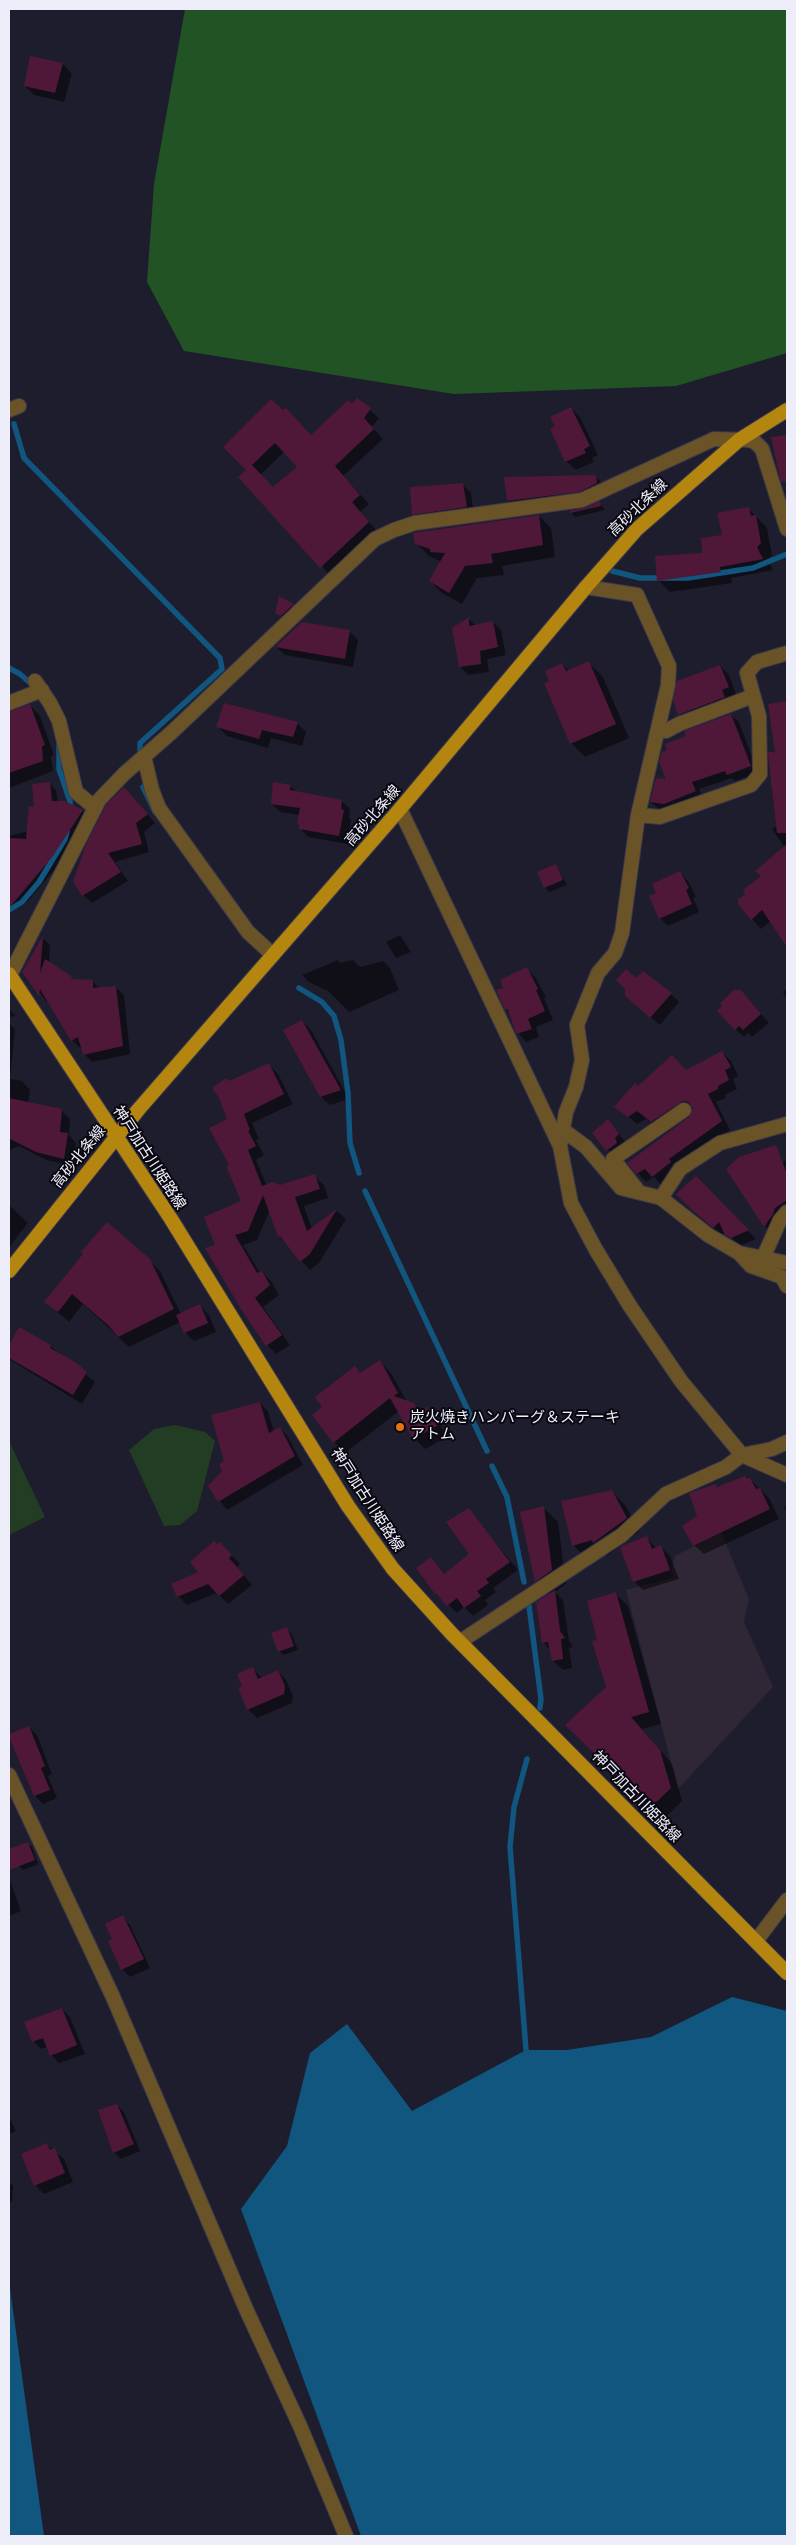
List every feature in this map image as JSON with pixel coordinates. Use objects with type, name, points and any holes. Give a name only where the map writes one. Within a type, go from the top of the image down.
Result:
[{"type":"main road","name":"高砂北条線","points":[[9,1271],[115,1138],[400,809],[637,529],[739,440],[787,410]]},
{"type":"main road","name":"神戸加古川姫路線","points":[[9,975],[75,1072],[115,1138],[176,1228],[348,1506],[393,1569],[703,1890],[756,1940],[787,1973]]},
{"type":"street","points":[[9,975],[94,807],[110,788],[172,732],[374,539],[415,523],[582,500],[714,440],[755,442],[762,449],[787,529]]},
{"type":"street","points":[[560,1146],[582,1060],[577,1026],[598,973],[615,953],[622,933],[638,815],[668,685],[669,666],[637,595],[586,587]]},
{"type":"street","points":[[638,815],[660,817],[750,785],[760,774],[759,716],[747,673],[757,662],[787,654]]},
{"type":"street","points":[[9,703],[37,689],[58,721],[76,792],[94,807]]},
{"type":"street","points":[[666,732],[678,724],[753,696]]},
{"type":"street","points":[[139,761],[159,808],[182,837],[248,932],[273,955]]},
{"type":"street","points":[[400,809],[560,1146],[571,1203],[596,1250],[630,1306],[681,1381],[742,1455],[787,1475]]},
{"type":"street","points":[[640,1192],[613,1159],[684,1110]]},
{"type":"street","points":[[660,1198],[680,1170],[720,1143],[787,1124]]},
{"type":"street","points":[[563,1130],[586,1147],[621,1188],[660,1198],[708,1235],[739,1253],[751,1266],[782,1277],[787,1286]]},
{"type":"street","points":[[763,1258],[780,1220],[787,1212]]},
{"type":"street","points":[[739,1253],[787,1263]]},
{"type":"street","points":[[461,1641],[622,1535],[666,1494],[726,1467],[742,1455],[772,1449],[787,1442]]},
{"type":"street","points":[[9,1775],[113,1998],[246,2309],[300,2426],[346,2536]]},
{"type":"street","points":[[756,1940],[787,1900]]},
{"type":"shaded area","points":[[721,1532],[749,1599],[744,1622],[773,1687],[678,1789],[626,1590],[673,1578],[672,1567],[675,1556]]},
{"type":"green space","points":[[185,9],[787,9],[787,353],[676,386],[454,394],[184,351],[147,282],[154,184]]},
{"type":"green space","points":[[175,1425],[205,1432],[215,1441],[197,1511],[180,1525],[164,1526],[129,1450],[154,1429]]},
{"type":"green space","points":[[9,1441],[45,1517],[9,1535]]},
{"type":"water","points":[[732,1997],[787,2011],[787,2536],[361,2536],[241,2209],[287,2146],[310,2053],[347,2024],[412,2111],[526,2050],[567,2050],[651,2037]]},
{"type":"water","points":[[9,2281],[44,2536],[9,2536]]},
{"type":"building","points":[[30,56],[63,63],[55,93],[24,86]]},
{"type":"building","points":[[357,398],[371,408],[364,418],[374,429],[335,466],[360,495],[352,502],[369,522],[320,568],[238,477],[246,470],[223,447],[271,399],[283,410],[286,408],[311,435],[348,400],[352,404]],"holes":[[[275,443],[297,467],[273,487],[252,465]]]},
{"type":"building","points":[[571,407],[590,446],[584,449],[586,453],[565,462],[550,429],[555,426],[550,417]]},
{"type":"building","points":[[787,435],[787,481],[781,482],[771,437]]},
{"type":"building","points":[[596,475],[597,483],[580,492],[507,501],[504,477]]},
{"type":"building","points":[[463,483],[467,507],[412,515],[410,487]]},
{"type":"building","points":[[600,501],[601,506],[570,513],[569,511],[585,508]]},
{"type":"building","points":[[749,507],[751,516],[756,515],[761,543],[757,547],[763,559],[720,567],[721,572],[657,581],[655,556],[702,553],[701,538],[722,535],[717,513]]},
{"type":"building","points":[[539,515],[543,545],[491,554],[493,563],[465,566],[449,593],[429,581],[445,553],[430,552],[430,549],[415,544],[413,533]]},
{"type":"building","points":[[279,596],[294,604],[281,616],[275,613]]},
{"type":"building","points":[[469,617],[469,626],[493,621],[498,647],[480,651],[481,664],[459,667],[452,628]]},
{"type":"building","points":[[302,622],[350,630],[345,659],[275,647]]},
{"type":"building","points":[[589,661],[616,724],[570,744],[544,683],[549,681],[545,671],[562,663],[566,671]]},
{"type":"building","points":[[720,665],[729,687],[722,690],[725,697],[678,715],[673,700],[677,681]]},
{"type":"building","points":[[787,701],[787,833],[777,833],[768,752],[775,752],[768,704]]},
{"type":"building","points":[[224,703],[298,722],[293,737],[262,730],[259,739],[216,727]]},
{"type":"building","points":[[30,704],[45,745],[42,746],[43,761],[9,773],[9,712]]},
{"type":"building","points":[[731,714],[751,766],[727,775],[725,771],[692,782],[696,791],[664,804],[650,802],[656,778],[666,779],[659,762],[662,752],[667,750],[665,744],[686,736],[684,731]]},
{"type":"building","points":[[50,782],[52,801],[65,801],[83,810],[53,856],[9,908],[9,838],[26,839],[29,806],[34,807],[32,784]]},
{"type":"building","points":[[273,782],[291,785],[290,790],[342,800],[341,809],[344,810],[339,836],[299,829],[299,824],[297,823],[300,808],[271,804]]},
{"type":"building","points":[[124,787],[148,814],[136,823],[142,844],[108,853],[121,872],[82,896],[73,881],[87,842],[106,805]]},
{"type":"building","points":[[787,844],[787,947],[762,910],[751,920],[738,904],[738,899],[745,895],[743,890],[761,876],[755,871]]},
{"type":"building","points":[[556,864],[563,880],[544,888],[537,872]]},
{"type":"building","points":[[680,871],[689,888],[686,890],[692,904],[659,919],[649,896],[656,893],[652,884]]},
{"type":"building","points":[[43,936],[40,973],[45,959],[71,976],[72,979],[93,980],[93,988],[116,986],[123,1046],[83,1055],[78,1037],[71,1041],[40,989],[39,996],[22,972]]},
{"type":"building","points":[[527,967],[538,989],[536,990],[545,1011],[528,1019],[532,1029],[516,1034],[508,1009],[505,1010],[496,990],[503,988],[500,980]]},
{"type":"building","points":[[626,969],[636,978],[643,971],[672,993],[650,1018],[625,996],[625,989],[616,980]]},
{"type":"building","points":[[734,990],[741,990],[761,1014],[743,1030],[739,1026],[735,1030],[717,1011],[722,1006],[720,1003]]},
{"type":"building","points":[[302,1020],[341,1090],[320,1097],[283,1030]]},
{"type":"building","points":[[722,1051],[731,1067],[725,1070],[729,1080],[708,1094],[722,1121],[669,1159],[671,1162],[652,1177],[645,1169],[636,1174],[627,1163],[689,1117],[693,1109],[688,1102],[683,1101],[651,1122],[637,1111],[628,1117],[614,1107],[635,1083],[638,1086],[672,1055],[686,1070]]},
{"type":"building","points":[[269,1063],[284,1094],[244,1114],[250,1130],[248,1131],[256,1146],[248,1150],[262,1186],[272,1182],[280,1185],[315,1174],[320,1189],[295,1197],[307,1231],[337,1209],[310,1254],[300,1262],[280,1236],[278,1237],[263,1195],[248,1231],[235,1235],[257,1273],[262,1271],[270,1285],[255,1298],[282,1335],[266,1346],[241,1309],[205,1248],[215,1245],[204,1217],[241,1201],[226,1166],[229,1165],[209,1128],[227,1119],[219,1098],[212,1088],[226,1078],[229,1081]]},
{"type":"building","points":[[9,1098],[62,1109],[60,1132],[68,1133],[64,1159],[36,1152],[10,1139]]},
{"type":"building","points":[[608,1119],[619,1134],[615,1138],[617,1143],[606,1151],[592,1133]]},
{"type":"building","points":[[776,1145],[787,1174],[787,1200],[775,1208],[764,1227],[726,1169],[739,1157]]},
{"type":"building","points":[[696,1176],[749,1230],[731,1238],[725,1235],[719,1222],[713,1228],[676,1194]]},
{"type":"building","points":[[107,1222],[150,1259],[174,1309],[118,1337],[109,1326],[72,1294],[58,1312],[44,1302],[83,1254],[81,1252]]},
{"type":"building","points":[[200,1304],[208,1323],[184,1333],[176,1315]]},
{"type":"building","points":[[19,1327],[51,1345],[50,1348],[75,1362],[87,1372],[73,1395],[9,1358],[9,1345]]},
{"type":"building","points":[[380,1360],[398,1393],[394,1396],[414,1403],[418,1411],[427,1407],[437,1426],[413,1439],[390,1398],[333,1443],[312,1415],[322,1407],[315,1397],[355,1366],[360,1373]]},
{"type":"building","points":[[260,1402],[269,1433],[280,1427],[295,1456],[218,1502],[208,1486],[222,1471],[219,1464],[224,1461],[211,1415]]},
{"type":"building","points":[[745,1476],[747,1479],[750,1478],[756,1489],[760,1488],[770,1509],[693,1546],[682,1526],[697,1516],[689,1493],[716,1484],[717,1487]]},
{"type":"building","points":[[612,1490],[627,1518],[593,1543],[592,1540],[572,1546],[561,1501]]},
{"type":"building","points":[[544,1506],[552,1570],[535,1582],[520,1512]]},
{"type":"building","points":[[469,1508],[510,1562],[486,1579],[489,1583],[477,1591],[481,1596],[464,1608],[457,1598],[447,1606],[435,1594],[416,1568],[431,1557],[444,1574],[469,1554],[446,1522]]},
{"type":"building","points":[[647,1536],[652,1549],[661,1545],[670,1570],[633,1582],[620,1547]]},
{"type":"building","points":[[214,1541],[217,1544],[220,1542],[232,1555],[229,1558],[244,1575],[219,1596],[208,1584],[177,1597],[171,1584],[198,1572],[190,1562]]},
{"type":"building","points":[[555,1590],[560,1631],[565,1638],[561,1639],[563,1659],[552,1661],[548,1642],[542,1643],[536,1602],[539,1602],[539,1600]]},
{"type":"building","points":[[616,1592],[649,1712],[631,1717],[660,1750],[671,1788],[647,1811],[600,1759],[565,1725],[606,1687],[592,1641],[597,1640],[587,1601]]},
{"type":"building","points":[[287,1627],[294,1646],[278,1652],[271,1633]]},
{"type":"building","points":[[253,1667],[258,1679],[278,1670],[285,1686],[284,1694],[247,1710],[238,1688],[242,1686],[237,1674]]},
{"type":"building","points":[[29,1726],[45,1766],[41,1768],[50,1790],[34,1796],[9,1737],[9,1734]]},
{"type":"building","points":[[28,1842],[35,1860],[9,1870],[9,1849]]},
{"type":"building","points":[[123,1915],[144,1959],[121,1970],[108,1941],[112,1939],[105,1924]]},
{"type":"building","points":[[62,2008],[77,2045],[50,2056],[43,2038],[32,2042],[24,2022]]},
{"type":"building","points":[[117,2104],[134,2144],[113,2153],[98,2110]]},
{"type":"building","points":[[47,2143],[50,2150],[55,2148],[65,2173],[34,2186],[21,2154]]},
{"type":"waterway","points":[[14,424],[24,458],[220,658],[222,669],[140,743],[140,750]]},
{"type":"waterway","points":[[612,571],[640,578],[688,578],[753,568],[787,554]]},
{"type":"waterway","points":[[9,668],[29,682]]},
{"type":"waterway","points":[[59,745],[59,769],[70,801],[70,809]]},
{"type":"waterway","points":[[143,787],[155,812]]},
{"type":"waterway","points":[[9,910],[22,902],[39,882],[65,839],[67,831]]},
{"type":"waterway","points":[[299,988],[322,1002],[334,1016],[341,1040],[348,1093],[350,1143],[359,1173]]},
{"type":"waterway","points":[[365,1191],[487,1451]]},
{"type":"waterway","points":[[492,1466],[507,1497],[524,1582]]},
{"type":"waterway","points":[[529,1606],[541,1699],[540,1708]]},
{"type":"waterway","points":[[526,2050],[510,1847],[514,1807],[527,1759]]},
{"type":"place","name":"炭火焼きハンバーグ＆ステーキ アトム","points":[[400,1427]]}]
